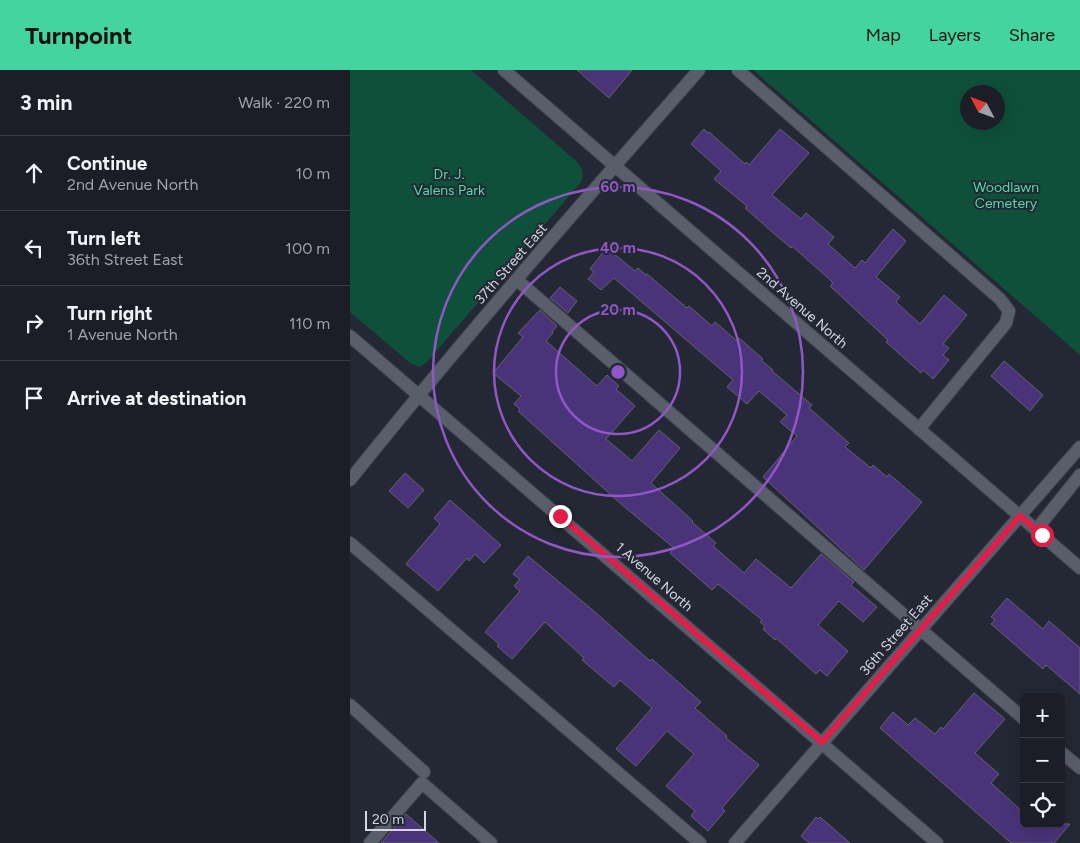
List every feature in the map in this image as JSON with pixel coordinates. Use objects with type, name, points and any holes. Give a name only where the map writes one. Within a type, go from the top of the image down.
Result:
[{"type":"street","name":"2nd Avenue North","points":[[504,70],[1080,568]]},
{"type":"street","name":"37th Street East","points":[[350,480],[418,396],[614,166],[699,70]]},
{"type":"street","points":[[738,70],[1000,299],[1009,311],[1006,323],[918,429]]},
{"type":"street","points":[[517,280],[1020,716]]},
{"type":"street","name":"1 Avenue North","points":[[350,336],[937,843]]},
{"type":"street","name":"36th Street East","points":[[735,843],[1080,447]]},
{"type":"street","points":[[1036,530],[1080,474]]},
{"type":"street","points":[[350,543],[700,843]]},
{"type":"street","points":[[350,705],[424,772]]},
{"type":"street","points":[[1065,755],[1080,768]]},
{"type":"street","points":[[370,843],[422,783],[491,843]]},
{"type":"green space","name":"Dr. J. Valens Park","points":[[350,70],[471,70],[576,161],[582,170],[581,182],[428,361],[420,367],[410,363],[350,312]]},
{"type":"green space","name":"Woodlawn Cemetery","points":[[753,70],[1080,70],[1080,355]]},
{"type":"building","points":[[577,70],[632,70],[609,98]]},
{"type":"building","points":[[704,129],[745,164],[746,162],[749,165],[780,129],[809,153],[772,195],[801,219],[806,213],[834,237],[828,244],[855,268],[862,260],[865,263],[893,229],[906,241],[876,277],[900,297],[896,302],[920,324],[944,295],[967,315],[943,344],[949,348],[943,355],[949,360],[933,379],[923,370],[921,373],[886,342],[888,340],[830,286],[833,283],[828,278],[792,246],[791,248],[778,237],[745,208],[747,206],[714,179],[721,171],[691,144]]},
{"type":"building","points":[[608,249],[635,271],[638,268],[647,274],[687,308],[689,306],[712,326],[715,322],[737,341],[739,338],[763,359],[761,360],[772,371],[812,405],[809,408],[849,443],[845,447],[871,468],[873,465],[887,477],[889,474],[922,502],[864,570],[763,477],[797,436],[780,422],[787,415],[759,391],[747,404],[727,387],[733,380],[614,278],[601,290],[588,279],[594,272],[590,269],[605,250],[606,252]]},
{"type":"building","points":[[560,287],[577,301],[568,313],[550,298]]},
{"type":"building","points":[[540,310],[557,326],[546,341],[597,386],[607,375],[619,386],[616,389],[635,406],[606,439],[632,461],[659,430],[680,448],[651,483],[716,543],[713,546],[744,573],[756,559],[791,588],[821,554],[854,582],[851,585],[877,607],[863,622],[839,601],[818,625],[848,651],[827,676],[820,670],[816,674],[776,638],[775,640],[763,629],[765,626],[760,622],[762,620],[718,584],[712,590],[670,553],[674,548],[621,504],[518,411],[520,409],[514,404],[521,396],[493,373],[523,337],[518,333]]},
{"type":"building","points":[[1004,361],[1043,395],[1030,411],[991,376]]},
{"type":"building","points":[[405,473],[424,490],[408,508],[389,491]]},
{"type":"building","points":[[450,500],[501,545],[484,563],[475,554],[469,561],[467,558],[438,591],[406,564],[440,524],[434,518]]},
{"type":"building","points":[[528,556],[650,661],[652,659],[701,702],[695,708],[727,736],[726,738],[759,765],[722,808],[725,811],[708,831],[691,816],[695,811],[666,786],[694,754],[667,731],[636,766],[616,749],[652,708],[620,680],[614,687],[582,660],[584,658],[545,622],[512,659],[485,632],[520,591],[514,586],[520,579],[513,574]]},
{"type":"building","points":[[1007,598],[1043,629],[1049,621],[1080,648],[1080,694],[1046,665],[1043,669],[991,624],[995,620],[991,617]]},
{"type":"building","points":[[974,693],[1005,719],[975,753],[999,774],[991,783],[1020,809],[1020,828],[1065,828],[1065,824],[1070,824],[1054,843],[1011,843],[880,728],[893,712],[908,725],[915,718],[935,734],[941,727],[943,729]]},
{"type":"building","points":[[406,814],[439,843],[381,843]]},
{"type":"building","points":[[816,817],[818,819],[820,817],[850,843],[809,843],[801,836]]},
{"type":"route","points":[[560,516],[822,742],[1020,516],[1042,535]]}]
